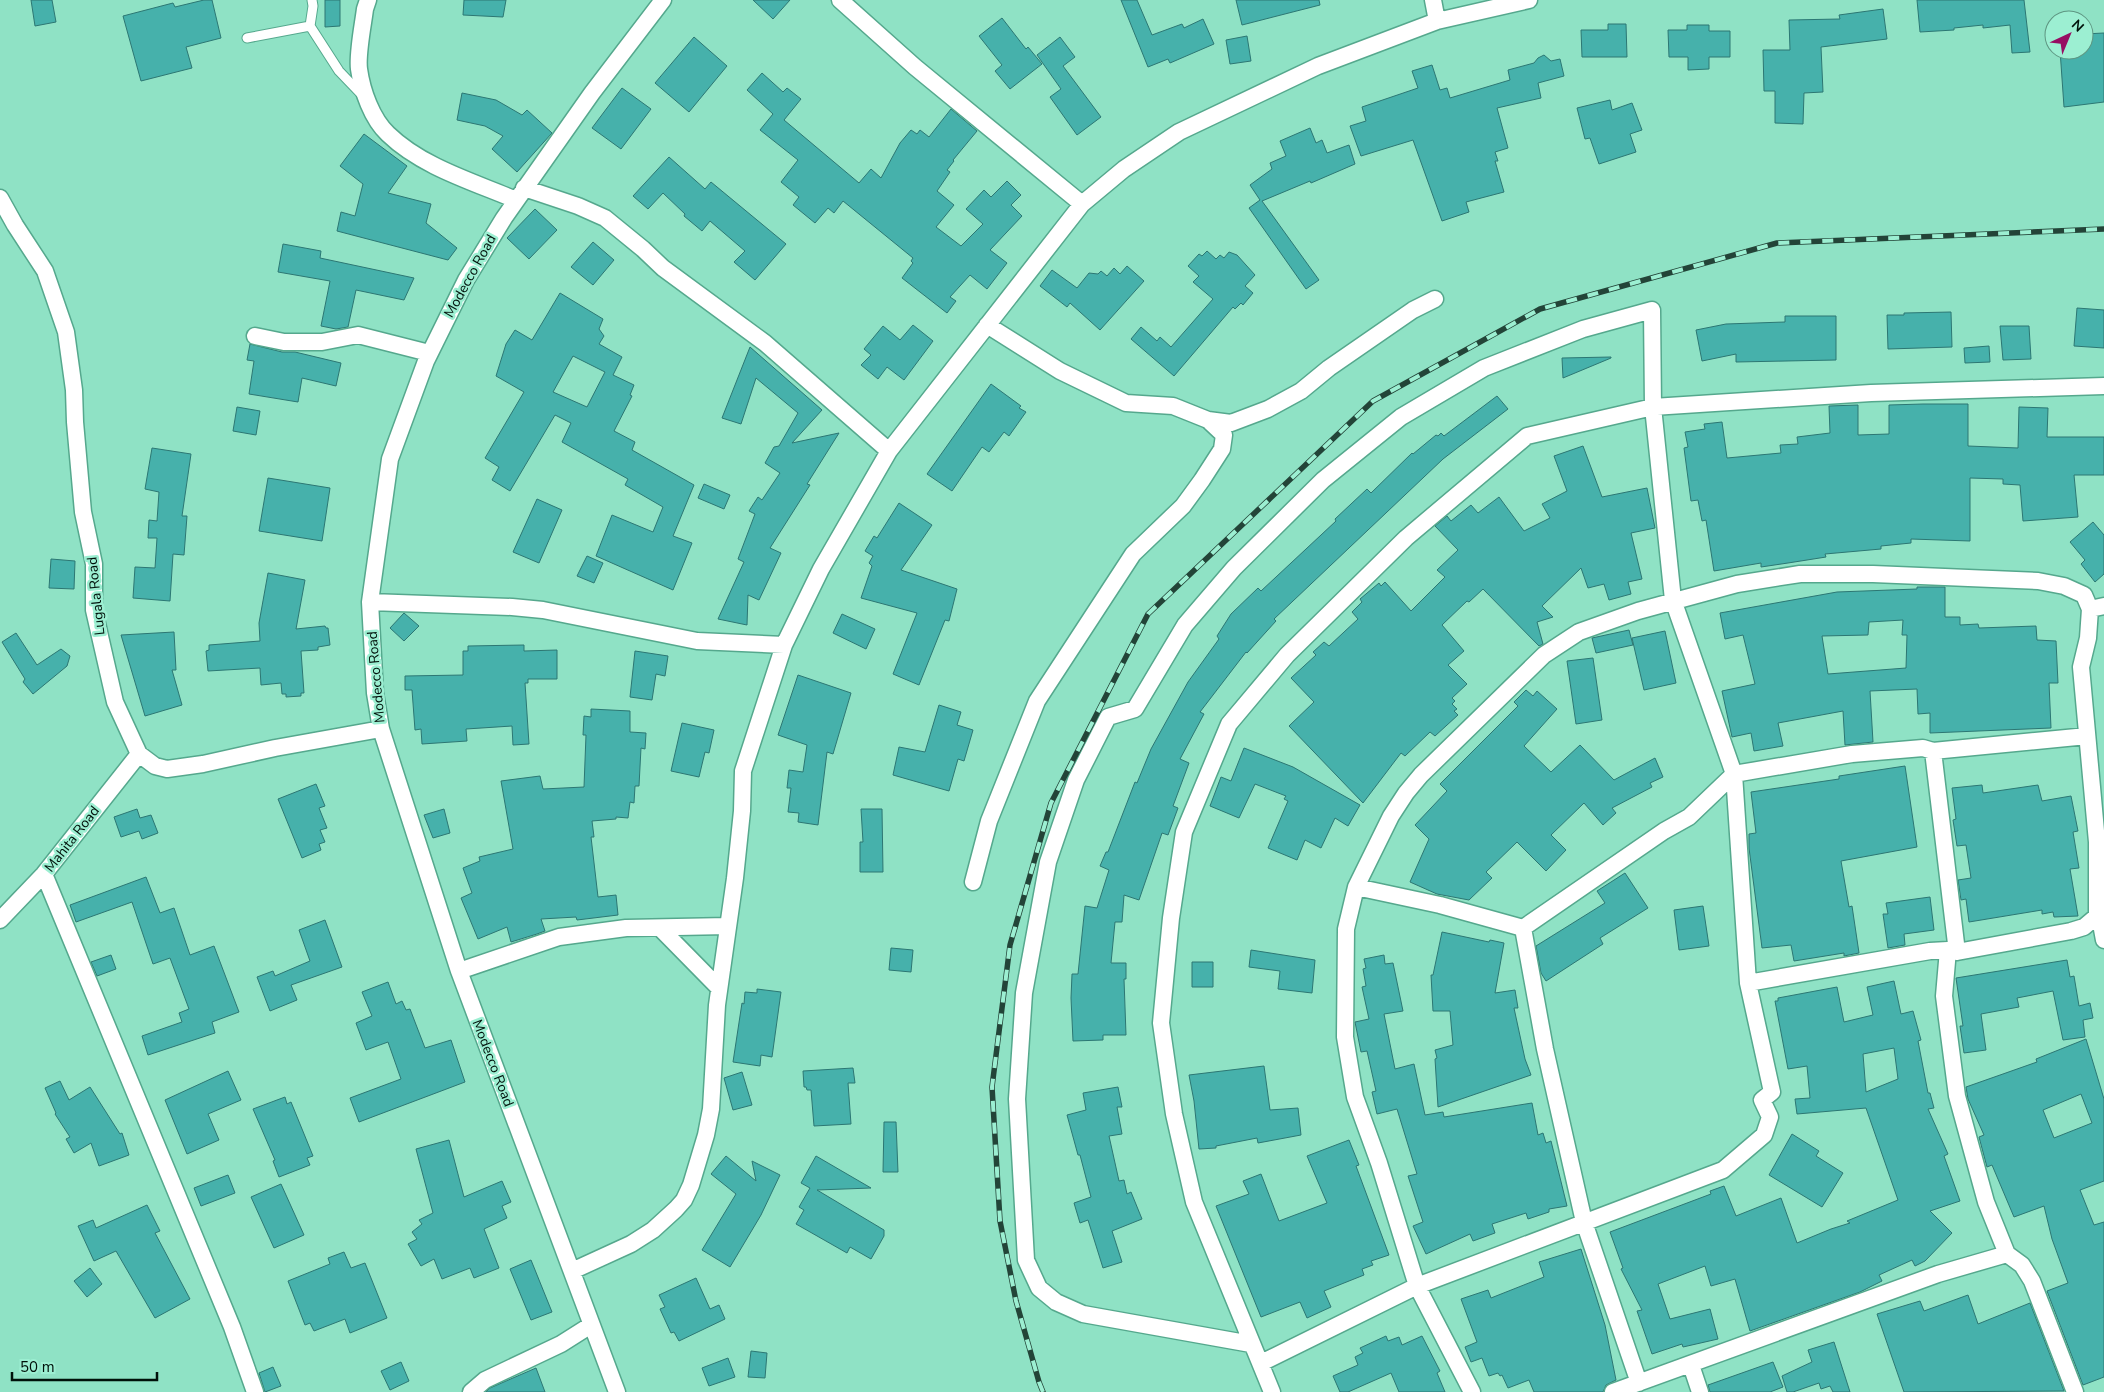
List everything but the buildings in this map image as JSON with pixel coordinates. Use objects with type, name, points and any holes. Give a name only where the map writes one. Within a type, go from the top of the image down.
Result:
[{"type":"street","points":[[368,0],[365,9],[359,68],[368,102],[388,134],[406,148],[431,163],[520,194],[578,206],[605,218],[663,268],[765,344],[889,451]]},
{"type":"street","name":"Modecco Road","points":[[617,1392],[459,971],[381,729],[375,693],[370,602],[390,459],[404,416],[430,353],[477,260],[520,194],[663,0]]},
{"type":"street","points":[[840,0],[915,67],[1082,204]]},
{"type":"street","points":[[1433,0],[1437,21]]},
{"type":"street","points":[[572,1271],[630,1244],[653,1230],[669,1217],[684,1200],[691,1185],[706,1135],[713,1092],[720,988],[742,811],[743,771],[784,645],[826,561],[889,451],[1082,204],[1124,169],[1179,132],[1318,66],[1437,21],[1529,0]]},
{"type":"street","name":"Lugala Road","points":[[0,198],[45,270],[66,332],[74,390],[83,512],[94,564],[94,610],[115,702],[139,754]]},
{"type":"street","points":[[987,325],[1060,371],[1126,402],[1173,406],[1208,420],[1231,423],[1268,409],[1293,396],[1413,310],[1435,299]]},
{"type":"street","points":[[1251,1344],[1083,1314],[1056,1302],[1039,1288],[1026,1260],[1017,1099],[1024,993],[1048,862],[1076,780],[1108,717],[1135,709],[1185,625],[1234,568],[1322,480],[1401,418],[1484,368],[1583,329],[1652,310],[1653,407],[1673,600],[1734,774],[1748,983],[1772,1092],[1762,1100],[1770,1117],[1764,1135],[1723,1170],[1417,1286],[1261,1363]]},
{"type":"street","points":[[255,336],[284,342],[322,342],[358,335],[430,353]]},
{"type":"street","points":[[1272,1392],[1194,1202],[1174,1114],[1160,1023],[1171,918],[1184,832],[1228,724],[1287,655],[1406,538],[1527,436],[1653,407],[1871,393],[2104,386]]},
{"type":"street","points":[[973,882],[989,821],[1037,701],[1133,554],[1182,506],[1222,449],[1224,435],[1208,420]]},
{"type":"street","points":[[1472,1392],[1417,1286],[1379,1163],[1355,1097],[1345,1037],[1346,929],[1356,887],[1391,816],[1406,793],[1421,775],[1544,655],[1578,632],[1673,600],[1738,584],[1800,574],[1873,574],[2038,581],[2064,586],[2084,595],[2097,607],[2081,667],[2097,842],[2097,916],[2078,929],[1952,951],[1921,953],[1748,983]]},
{"type":"street","points":[[370,602],[512,607],[543,610],[697,641],[784,645]]},
{"type":"street","points":[[139,754],[156,766],[167,769],[203,764],[275,748],[381,729]]},
{"type":"street","points":[[1523,928],[1664,831],[1688,817],[1734,774],[1852,754],[1923,748],[1933,751],[2087,736]]},
{"type":"street","points":[[1933,751],[1952,951],[1944,996],[1957,1096],[1986,1202],[2007,1254],[2022,1265],[2032,1281],[2075,1392]]},
{"type":"street","name":"Mahita Road","points":[[0,920],[44,874],[139,754]]},
{"type":"street","points":[[44,874],[232,1327],[255,1392]]},
{"type":"street","points":[[1356,887],[1440,905],[1523,928]]},
{"type":"street","points":[[2097,902],[2104,940]]},
{"type":"street","points":[[459,971],[559,937],[626,928],[728,926]]},
{"type":"street","points":[[660,928],[720,988]]},
{"type":"street","points":[[1523,928],[1545,1049],[1584,1222],[1639,1383]]},
{"type":"street","points":[[1613,1392],[1912,1283],[2007,1254]]},
{"type":"street","points":[[471,1392],[485,1380],[561,1344],[591,1325]]},
{"type":"street","points":[[1691,1365],[1700,1392]]},
{"type":"lane","points":[[312,0],[310,26],[339,71],[368,102]]},
{"type":"lane","points":[[247,38],[310,26]]},
{"type":"railway","points":[[1043,1392],[1016,1301],[1000,1221],[992,1087],[1010,945],[1051,803],[1148,614],[1373,401],[1540,309],[1777,243],[2104,229]]}]
